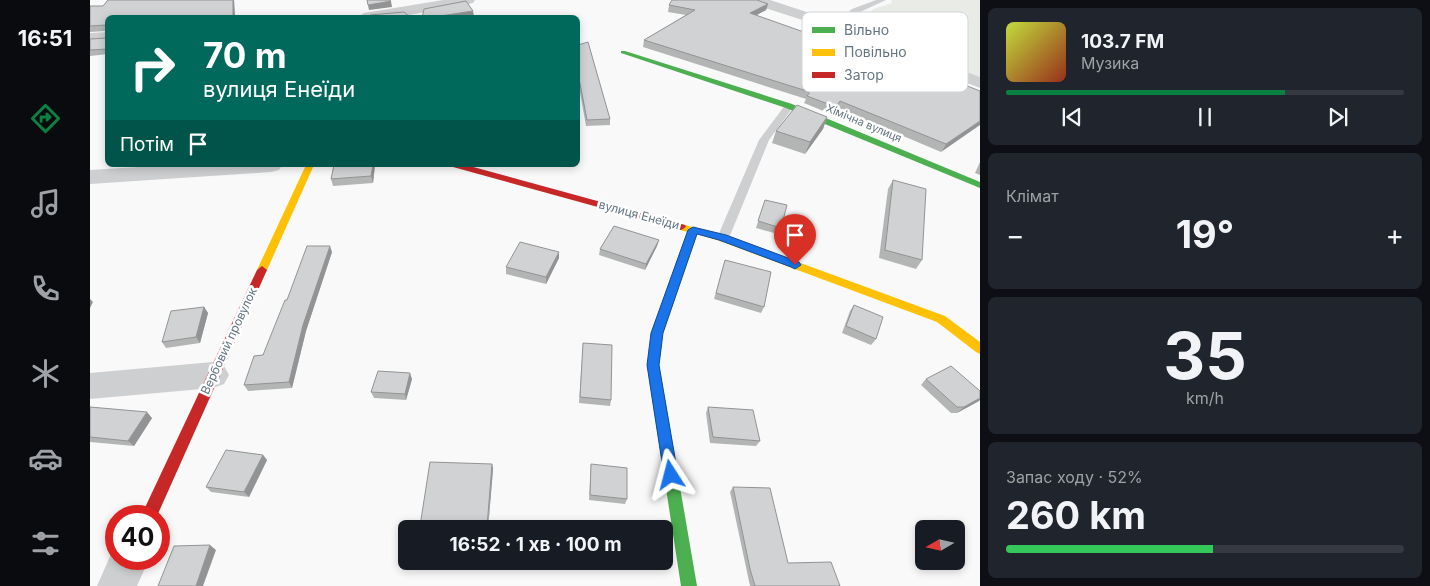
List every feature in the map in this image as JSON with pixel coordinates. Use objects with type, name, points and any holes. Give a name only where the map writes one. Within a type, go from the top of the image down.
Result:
[{"type":"street","points":[[381,15],[468,0]]},
{"type":"street","points":[[755,0],[802,16]]},
{"type":"street","points":[[90,38],[105,37]]},
{"type":"street","name":"Хімічна вулиця","points":[[623,52],[789,106],[980,185]]},
{"type":"street","points":[[968,78],[980,83]]},
{"type":"street","points":[[90,177],[241,167]]},
{"type":"street","name":"Вербовий провулок","points":[[154,505],[309,167]]},
{"type":"street","name":"вулиця Енеїди","points":[[463,167],[722,238],[941,319],[980,349]]},
{"type":"street","points":[[689,586],[653,365],[657,333],[693,230]]},
{"type":"street","points":[[90,386],[213,375]]},
{"type":"street","points":[[117,586],[125,570]]},
{"type":"lane","points":[[854,12],[882,0]]},
{"type":"lane","points":[[722,238],[764,140],[789,106]]},
{"type":"shaded area","points":[[891,0],[980,0],[980,77],[968,73],[968,12],[871,12],[873,9],[892,3]]},
{"type":"building","points":[[108,0],[233,0],[233,15],[105,15],[105,25],[90,26],[90,6],[103,6]]},
{"type":"building","points":[[367,0],[389,0],[391,1],[368,5]]},
{"type":"building","points":[[672,0],[757,0],[768,4],[750,13],[802,31],[802,89],[644,40],[695,10],[669,5]]},
{"type":"building","points":[[466,1],[473,11],[447,15],[423,15],[424,9]]},
{"type":"building","points":[[404,12],[408,15],[370,15]]},
{"type":"building","points":[[105,38],[105,49],[90,50],[90,39]]},
{"type":"building","points":[[588,42],[610,119],[587,120],[580,83],[580,44]]},
{"type":"building","points":[[968,86],[980,91],[980,121],[946,144],[840,101],[836,107],[807,96],[810,92],[968,92]]},
{"type":"building","points":[[797,105],[827,117],[810,142],[776,131]]},
{"type":"building","points":[[334,167],[373,167],[371,176],[331,179]]},
{"type":"building","points":[[893,180],[926,189],[922,260],[885,250]]},
{"type":"building","points":[[765,200],[787,205],[781,228],[758,221]]},
{"type":"building","points":[[614,226],[659,240],[646,264],[600,249]]},
{"type":"building","points":[[520,242],[559,252],[546,277],[506,267]]},
{"type":"building","points":[[307,246],[330,246],[303,325],[289,382],[244,385],[254,356],[263,355],[285,300],[287,300]]},
{"type":"building","points":[[725,260],[771,272],[764,307],[716,293]]},
{"type":"building","points":[[854,305],[883,317],[876,339],[846,326]]},
{"type":"building","points":[[204,307],[196,337],[162,342],[171,311]]},
{"type":"building","points":[[583,343],[612,345],[611,400],[580,397]]},
{"type":"building","points":[[951,366],[980,391],[980,398],[964,407],[957,407],[926,379]]},
{"type":"building","points":[[378,371],[410,373],[405,394],[371,392]]},
{"type":"building","points":[[90,407],[147,412],[128,441],[90,437]]},
{"type":"building","points":[[708,407],[753,410],[760,441],[713,437]]},
{"type":"building","points":[[226,450],[263,455],[244,492],[206,487]]},
{"type":"building","points":[[430,462],[492,464],[488,520],[421,520]]},
{"type":"building","points":[[591,464],[627,468],[627,499],[590,495]]},
{"type":"building","points":[[733,487],[770,488],[788,563],[831,562],[840,586],[755,586]]},
{"type":"building","points":[[210,545],[196,586],[158,586],[164,570],[170,570],[170,556],[174,546]]},
{"type":"traffic: fast","points":[[623,52],[789,106],[980,185]]},
{"type":"traffic: fast","points":[[656,343],[653,365],[689,586]]},
{"type":"traffic: slow","points":[[262,270],[309,167]]},
{"type":"traffic: slow","points":[[681,227],[723,238],[941,319],[980,349]]},
{"type":"traffic: slow","points":[[656,343],[657,333],[693,230]]},
{"type":"traffic: jam","points":[[463,167],[681,227]]},
{"type":"traffic: jam","points":[[154,505],[262,270]]},
{"type":"route","points":[[671,475],[653,365],[657,333],[693,230],[722,238],[795,265]]}]
